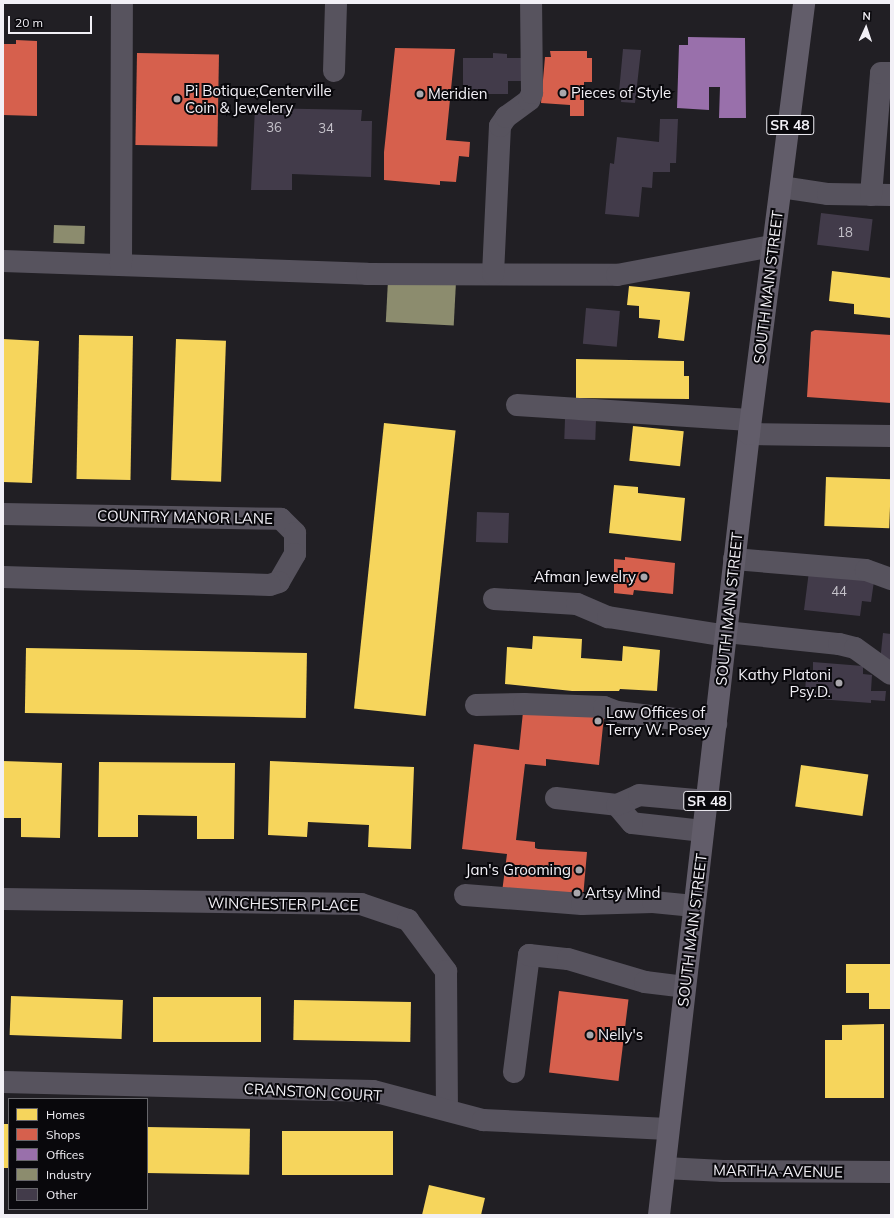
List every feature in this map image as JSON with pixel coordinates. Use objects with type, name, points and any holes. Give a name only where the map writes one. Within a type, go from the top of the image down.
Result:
[{"type":"main road","name":"SOUTH MAIN STREET","points":[[659,1215],[749,427],[804,3]]},
{"type":"street","points":[[122,3],[122,265]]},
{"type":"street","points":[[334,71],[336,3]]},
{"type":"street","points":[[493,274],[500,126],[506,117],[529,100],[532,94],[531,3]]},
{"type":"street","points":[[781,187],[828,194],[881,195],[881,73],[891,74]]},
{"type":"street","points":[[3,261],[368,274],[618,275],[772,246]]},
{"type":"street","points":[[517,405],[662,413],[749,427],[891,436]]},
{"type":"street","name":"COUNTRY MANOR LANE","points":[[3,514],[281,519],[295,533],[295,554],[279,582],[270,585],[3,577]]},
{"type":"street","points":[[734,559],[866,570],[891,579]]},
{"type":"street","points":[[494,599],[577,604],[608,617],[726,634],[839,644],[855,648],[891,674]]},
{"type":"street","points":[[476,706],[524,704],[604,708],[618,712],[716,724]]},
{"type":"street","points":[[556,798],[617,805],[639,795],[707,801]]},
{"type":"street","points":[[617,805],[632,824],[703,831]]},
{"type":"street","points":[[464,895],[582,904],[653,902],[694,906]]},
{"type":"street","name":"WINCHESTER PLACE","points":[[3,899],[361,904],[408,920],[446,971],[447,1108]]},
{"type":"street","points":[[514,1072],[529,955],[568,959],[645,982],[685,987]]},
{"type":"street","name":"CRANSTON COURT","points":[[3,1082],[373,1092],[447,1108],[483,1120],[668,1129]]},
{"type":"street","name":"MARTHA AVENUE","points":[[665,1168],[723,1171],[891,1172]]},
{"type":"building: Homes","points":[[832,271],[891,278],[891,318],[854,314],[854,304],[829,301]]},
{"type":"building: Homes","points":[[629,286],[690,292],[684,341],[658,338],[660,320],[639,318],[639,306],[627,305]]},
{"type":"building: Homes","points":[[79,335],[133,336],[130,480],[76,479]]},
{"type":"building: Homes","points":[[3,339],[39,341],[32,483],[3,482]]},
{"type":"building: Homes","points":[[176,339],[226,341],[221,482],[171,480]]},
{"type":"building: Homes","points":[[576,359],[684,361],[684,376],[689,376],[689,399],[576,398]]},
{"type":"building: Homes","points":[[384,423],[456,431],[426,716],[354,708]]},
{"type":"building: Homes","points":[[633,426],[684,431],[680,466],[629,461]]},
{"type":"building: Homes","points":[[826,477],[891,479],[889,528],[824,526]]},
{"type":"building: Homes","points":[[614,485],[638,487],[638,493],[685,498],[681,541],[609,533]]},
{"type":"building: Homes","points":[[533,636],[582,639],[581,658],[622,661],[623,646],[660,650],[657,691],[620,689],[619,691],[572,691],[505,684],[507,647],[532,649]]},
{"type":"building: Homes","points":[[26,648],[307,653],[306,718],[25,713]]},
{"type":"building: Homes","points":[[3,761],[62,763],[60,838],[21,837],[21,818],[3,818]]},
{"type":"building: Homes","points":[[270,761],[414,767],[411,849],[368,847],[369,825],[308,822],[307,837],[268,835]]},
{"type":"building: Homes","points":[[99,762],[235,763],[234,839],[197,839],[197,816],[138,815],[138,837],[98,837]]},
{"type":"building: Homes","points":[[801,765],[868,774],[862,816],[795,807]]},
{"type":"building: Homes","points":[[846,964],[891,964],[891,1009],[869,1009],[869,993],[846,993]]},
{"type":"building: Homes","points":[[11,996],[123,1000],[122,1039],[10,1035]]},
{"type":"building: Homes","points":[[153,997],[261,997],[261,1042],[153,1042]]},
{"type":"building: Homes","points":[[294,1000],[411,1002],[410,1042],[293,1040]]},
{"type":"building: Homes","points":[[884,1024],[884,1098],[825,1098],[825,1040],[842,1040],[842,1025]]},
{"type":"building: Homes","points":[[3,1124],[8,1124],[8,1168],[3,1168]]},
{"type":"building: Homes","points":[[148,1127],[250,1129],[249,1175],[148,1173]]},
{"type":"building: Homes","points":[[282,1131],[393,1131],[393,1175],[282,1175]]},
{"type":"building: Homes","points":[[429,1185],[485,1198],[481,1215],[422,1215]]},
{"type":"building: Shops","points":[[16,40],[37,41],[37,116],[3,115],[3,44],[16,44]]},
{"type":"building: Shops","name":"Meridien","points":[[395,48],[455,49],[446,140],[470,142],[469,157],[459,156],[456,182],[440,181],[440,185],[384,180],[384,152]]},
{"type":"building: Shops","name":"Pieces of Style","points":[[550,51],[587,51],[587,58],[592,58],[592,82],[584,82],[584,116],[570,116],[570,105],[541,103],[545,57],[551,57]]},
{"type":"building: Shops","name":"Pi Botique;Centerville Coin & Jewelery","points":[[137,53],[219,54],[217,146],[135,145]]},
{"type":"building: Shops","points":[[815,330],[891,335],[891,403],[807,397],[811,332]]},
{"type":"building: Shops","name":"Afman Jewelry","points":[[625,557],[675,563],[673,594],[634,590],[633,595],[614,593],[614,559],[625,560]]},
{"type":"building: Shops","points":[[523,712],[604,716],[599,765],[546,759],[546,766],[525,764],[516,840],[535,842],[535,848],[538,849],[587,852],[583,898],[502,892],[507,854],[462,849],[474,744],[519,750]]},
{"type":"building: Shops","name":"Nelly's","points":[[559,991],[628,1000],[618,1081],[549,1072]]},
{"type":"building: Offices","points":[[688,37],[745,38],[746,118],[719,118],[720,87],[709,87],[709,110],[677,108],[679,45],[688,45]]},
{"type":"building: Industry","points":[[54,225],[85,226],[84,244],[53,243]]},
{"type":"building: Industry","points":[[388,280],[456,284],[454,326],[386,322]]},
{"type":"building: Other","points":[[623,49],[641,50],[635,103],[621,102],[622,92],[619,92]]},
{"type":"building: Other","points":[[493,53],[507,54],[507,58],[524,58],[524,81],[508,81],[508,94],[463,94],[463,58],[493,58]]},
{"type":"building: Other","points":[[255,108],[362,110],[361,121],[372,121],[371,177],[292,174],[292,190],[251,190]]},
{"type":"building: Other","points":[[660,119],[678,119],[676,163],[670,163],[670,172],[653,172],[652,188],[642,187],[639,217],[605,214],[610,163],[614,164],[617,137],[659,142]]},
{"type":"building: Other","points":[[821,213],[873,219],[869,251],[817,245]]},
{"type":"building: Other","points":[[586,308],[620,311],[617,347],[583,344]]},
{"type":"building: Other","points":[[565,419],[596,420],[595,440],[564,439]]},
{"type":"building: Other","points":[[477,512],[509,513],[508,543],[476,542]]},
{"type":"building: Other","points":[[809,571],[874,581],[871,602],[862,601],[860,616],[804,610]]},
{"type":"building: Other","points":[[883,633],[891,634],[891,663],[880,662]]},
{"type":"building: Other","name":"Kathy Platoni Psy.D.","points":[[813,662],[863,666],[863,674],[872,675],[871,691],[886,691],[885,701],[871,700],[871,703],[805,698],[806,673],[813,672]]},
{"type":"place","name":"Pieces of Style","points":[[563,93]]},
{"type":"place","name":"Meridien","points":[[420,94]]},
{"type":"place","name":"Pi Botique;Centerville Coin & Jewelery","points":[[177,99]]},
{"type":"place","name":"Afman Jewelry","points":[[644,577]]},
{"type":"place","name":"Kathy Platoni Psy.D.","points":[[839,683]]},
{"type":"place","name":"Law Offices of Terry W. Posey","points":[[598,721]]},
{"type":"place","name":"Jan's Grooming","points":[[579,870]]},
{"type":"place","name":"Artsy Mind","points":[[577,893]]},
{"type":"place","name":"Nelly's","points":[[590,1035]]}]
